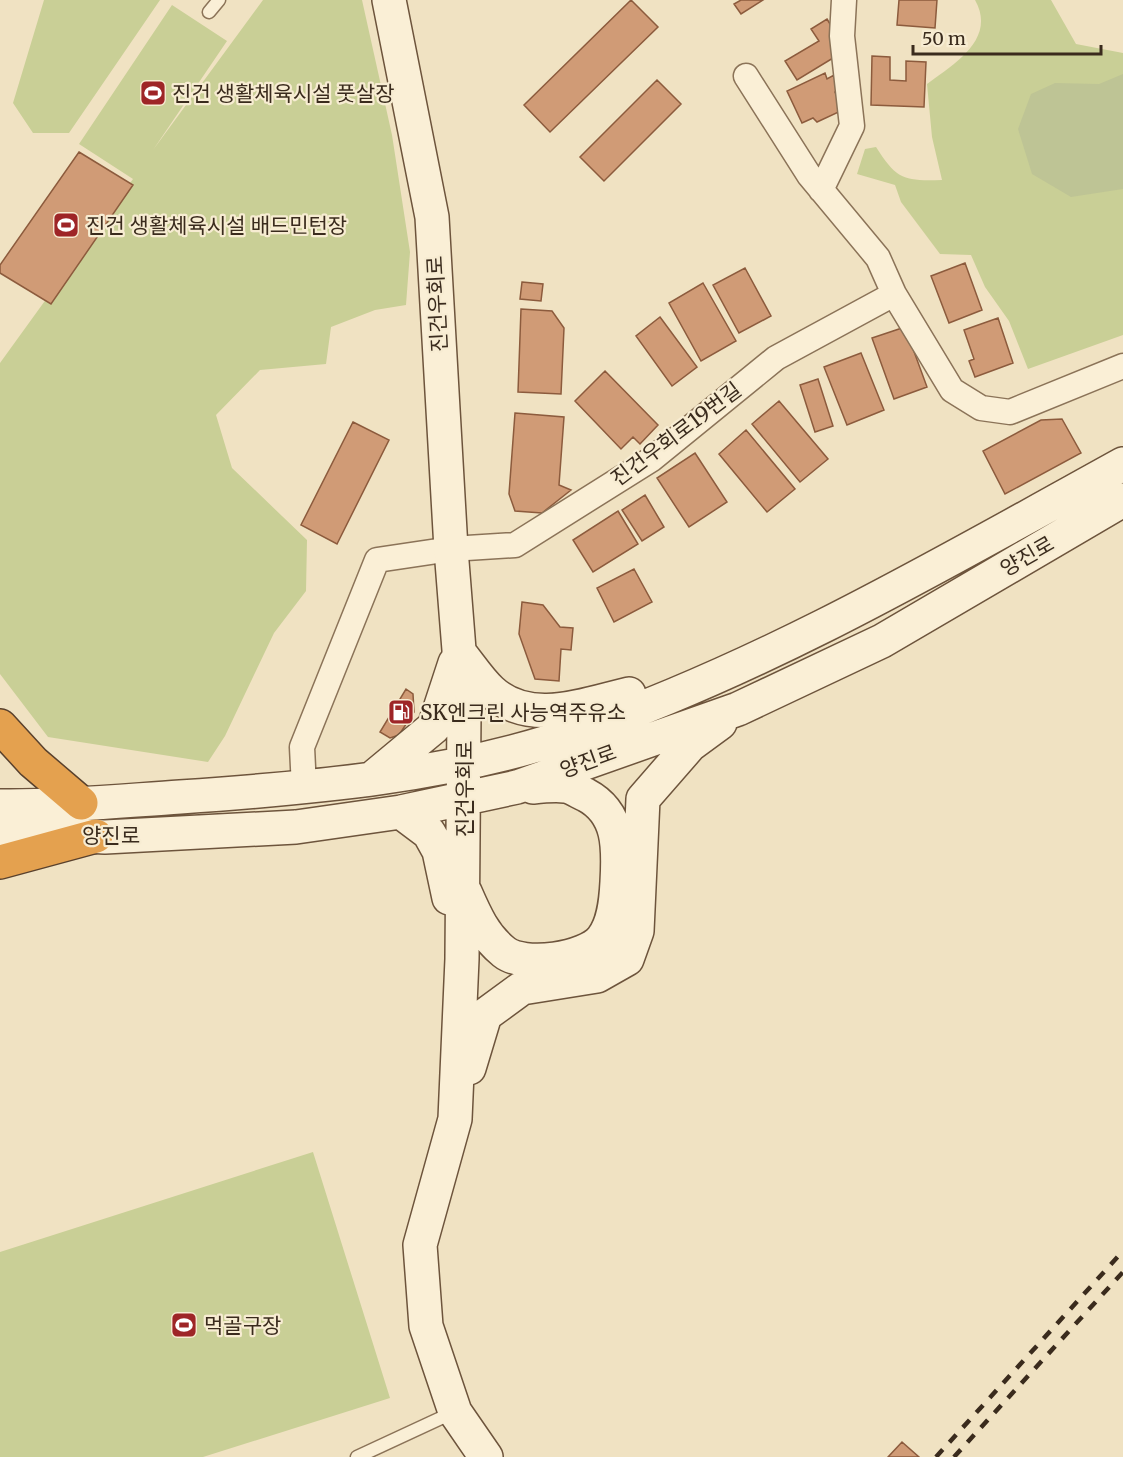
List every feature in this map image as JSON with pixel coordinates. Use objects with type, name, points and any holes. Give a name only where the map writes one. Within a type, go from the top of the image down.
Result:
[{"type":"highway","points":[[0,726],[33,762],[81,802]]},
{"type":"highway","points":[[0,862],[96,836]]},
{"type":"main road","name":"진건우회로","points":[[389,0],[432,217],[451,549],[464,713],[462,959],[454,1119],[420,1245],[426,1326],[455,1412],[486,1457]]},
{"type":"main road","name":"양진로","points":[[0,806],[304,788],[464,763],[579,732],[681,691],[803,636],[1123,464]]},
{"type":"main road","name":"양진로","points":[[0,832],[96,836],[296,827],[401,812],[518,787],[738,709],[882,641],[1123,500]]},
{"type":"main road","points":[[459,652],[492,692],[520,709],[555,711],[647,690],[681,691]]},
{"type":"main road","points":[[374,777],[434,727],[459,652]]},
{"type":"main road","points":[[454,1119],[484,1015],[522,988],[597,976],[627,959],[637,931],[643,800],[690,745],[738,709]]},
{"type":"main road","points":[[463,887],[479,925],[506,954],[540,961],[563,958],[590,949],[602,939],[611,923],[619,849],[614,822],[597,801],[567,786],[518,787]]},
{"type":"main road","points":[[401,812],[429,833],[440,851],[462,959]]},
{"type":"street","points":[[821,190],[852,126],[843,36],[844,0]]},
{"type":"street","points":[[746,76],[808,175],[878,258],[894,294],[952,390],[981,408],[1010,412],[1123,366]]},
{"type":"street","name":"진건우회로19번길","points":[[304,788],[302,747],[377,560],[451,549],[515,545],[652,459],[776,358],[894,294]]},
{"type":"lane","points":[[209,12],[219,0]]},
{"type":"lane","points":[[357,1457],[455,1412]]},
{"type":"green space","points":[[44,0],[160,0],[69,133],[33,133],[13,103]]},
{"type":"green space","points":[[263,0],[362,0],[392,135],[410,252],[406,305],[375,310],[331,327],[326,364],[260,370],[216,415],[232,468],[307,540],[306,591],[274,633],[225,736],[208,762],[48,737],[0,674],[0,363],[133,179],[79,144],[172,5],[227,41],[153,150]]},
{"type":"green space","points":[[975,0],[1051,0],[1076,44],[1123,53],[1123,335],[1028,369],[1009,321],[985,287],[971,255],[940,254],[901,202],[895,185],[857,174],[865,149],[876,147],[890,166],[903,176],[919,180],[942,180],[932,137],[927,84],[960,59],[977,38],[981,27],[980,14]]},
{"type":"green space","points":[[1123,74],[1123,189],[1071,197],[1032,174],[1018,129],[1031,94],[1055,83],[1099,84]]},
{"type":"green space","name":"먹골구장","points":[[313,1152],[390,1398],[203,1457],[0,1457],[0,1252]]},
{"type":"building","points":[[631,0],[658,27],[550,132],[524,105]]},
{"type":"building","points":[[741,0],[763,0],[741,14],[734,4]]},
{"type":"building","points":[[899,0],[937,0],[935,28],[897,25]]},
{"type":"building","points":[[827,19],[836,34],[838,55],[797,80],[785,61],[819,41],[811,29]]},
{"type":"building","points":[[872,56],[890,57],[890,80],[906,81],[906,61],[926,62],[924,107],[871,105]]},
{"type":"building","points":[[825,73],[827,79],[834,75],[840,89],[835,92],[843,110],[817,122],[813,118],[802,123],[787,91]]},
{"type":"building","points":[[657,80],[681,104],[604,181],[580,157]]},
{"type":"building","name":"진건 생활체육시설 배드민턴장","points":[[79,152],[133,185],[51,304],[0,273],[0,265]]},
{"type":"building","points":[[965,263],[982,310],[949,323],[931,276]]},
{"type":"building","points":[[745,268],[771,316],[739,333],[713,285]]},
{"type":"building","points":[[522,282],[543,284],[541,301],[520,299]]},
{"type":"building","points":[[703,283],[736,341],[701,361],[669,303]]},
{"type":"building","points":[[521,309],[552,311],[564,328],[561,394],[518,392]]},
{"type":"building","points":[[660,317],[697,367],[672,386],[636,336]]},
{"type":"building","points":[[998,318],[1013,363],[975,377],[969,361],[974,359],[964,330]]},
{"type":"building","points":[[905,327],[927,387],[894,399],[872,338]]},
{"type":"building","points":[[861,353],[884,410],[847,425],[824,367]]},
{"type":"building","points":[[605,371],[658,425],[640,444],[633,437],[621,449],[575,401]]},
{"type":"building","points":[[818,379],[833,426],[815,432],[800,385]]},
{"type":"building","points":[[779,401],[828,459],[800,482],[752,424]]},
{"type":"building","points":[[515,413],[564,417],[559,485],[571,490],[542,513],[515,511],[509,494]]},
{"type":"building","points":[[1062,419],[1081,453],[1005,494],[983,451],[1041,420]]},
{"type":"building","points":[[353,422],[389,440],[337,544],[301,525]]},
{"type":"building","points":[[746,430],[795,489],[767,512],[719,454]]},
{"type":"building","points":[[695,453],[727,502],[689,527],[657,478]]},
{"type":"building","points":[[645,495],[664,527],[642,541],[622,510]]},
{"type":"building","points":[[618,511],[638,544],[593,572],[573,540]]},
{"type":"building","points":[[634,569],[652,602],[614,622],[597,588]]},
{"type":"building","points":[[522,602],[543,605],[560,627],[573,628],[571,650],[561,649],[559,681],[535,679],[519,634]]},
{"type":"building","points":[[406,689],[413,694],[414,712],[399,735],[390,738],[380,732]]},
{"type":"building","points":[[902,1442],[919,1457],[888,1457]]},
{"type":"railway","points":[[936,1457],[1123,1251]]},
{"type":"railway","points":[[954,1457],[1123,1272]]},
{"type":"place","name":"진건 생활체육시설 풋살장","points":[[153,93]]},
{"type":"place","name":"진건 생활체육시설 배드민턴장","points":[[66,225]]},
{"type":"place","name":"SK엔크린 사능역주유소","points":[[401,712]]},
{"type":"place","name":"먹골구장","points":[[184,1325]]}]
